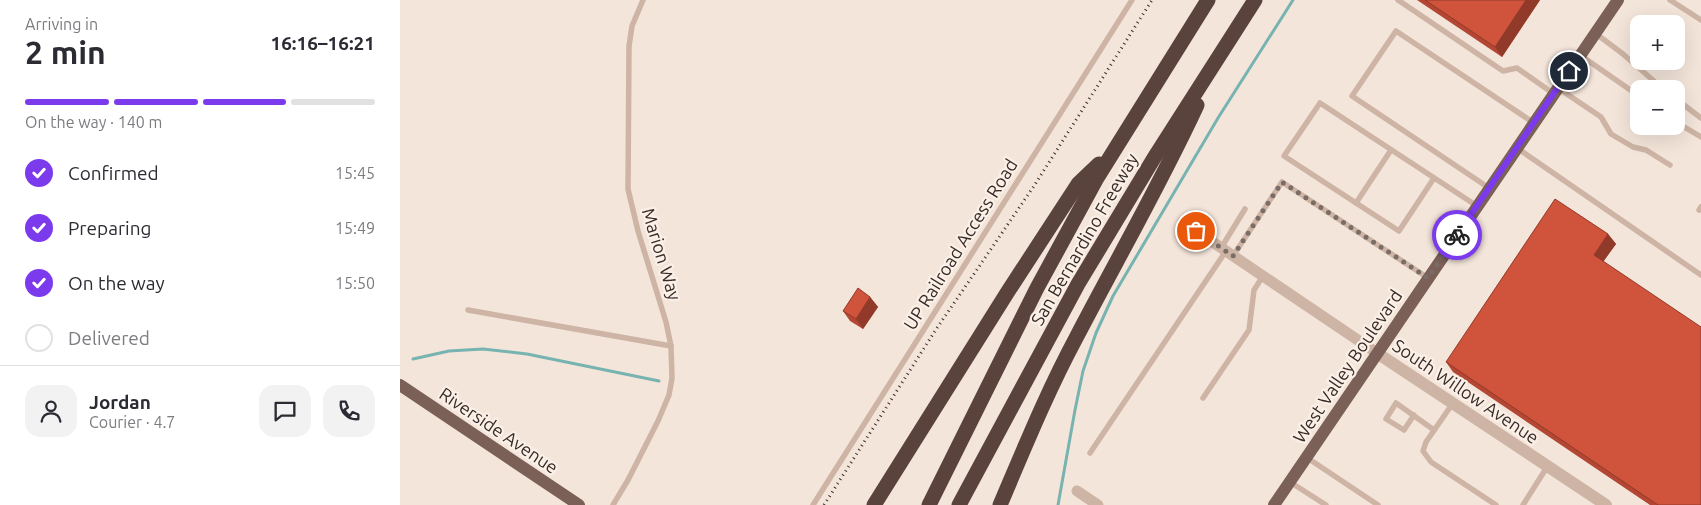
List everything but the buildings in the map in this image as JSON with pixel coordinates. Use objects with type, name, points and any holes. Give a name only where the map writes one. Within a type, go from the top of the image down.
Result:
[{"type":"highway","name":"San Bernardino Freeway","points":[[932,498],[1037,288],[1111,153],[1208,0]]},
{"type":"highway","name":"San Bernardino Freeway","points":[[960,504],[1078,284],[1154,158],[1255,0]]},
{"type":"highway","points":[[1000,505],[1035,423],[1075,340],[1178,146],[1220,54]]},
{"type":"highway","points":[[874,505],[1007,292],[1078,184],[1111,153]]},
{"type":"main road","name":"West Valley Boulevard","points":[[1274,505],[1618,0]]},
{"type":"main road","name":"Riverside Avenue","points":[[400,385],[579,505]]},
{"type":"street","name":"South Willow Avenue","points":[[1183,222],[1606,505]]},
{"type":"street","points":[[1077,491],[1098,505]]},
{"type":"lane","name":"Marion Way","points":[[613,505],[658,421],[669,396],[672,378],[671,346],[666,322],[628,189],[629,46],[632,26],[643,0]]},
{"type":"lane","name":"UP Railroad Access Road","points":[[813,505],[1132,0]]},
{"type":"lane","points":[[1398,0],[1503,71],[1517,68],[1601,117],[1611,134],[1633,147],[1646,150],[1670,165]]},
{"type":"lane","points":[[1670,0],[1701,20]]},
{"type":"lane","points":[[1489,188],[1352,96],[1396,31],[1534,124]]},
{"type":"lane","points":[[1595,33],[1623,54],[1652,80]]},
{"type":"lane","points":[[1580,55],[1630,90]]},
{"type":"lane","points":[[1434,178],[1399,231],[1284,156],[1320,103],[1477,206]]},
{"type":"lane","points":[[1685,106],[1701,118]]},
{"type":"lane","points":[[1685,128],[1701,138]]},
{"type":"lane","points":[[1517,148],[1701,275]]},
{"type":"lane","points":[[1356,203],[1392,150]]},
{"type":"lane","points":[[1090,452],[1227,252],[1282,182],[1428,278]]},
{"type":"lane","points":[[1227,252],[1245,209]]},
{"type":"lane","points":[[1203,398],[1249,330],[1254,290],[1263,276]]},
{"type":"lane","points":[[468,310],[671,346]]},
{"type":"lane","points":[[1414,416],[1404,430],[1386,419],[1396,403],[1434,430]]},
{"type":"lane","points":[[1453,404],[1426,442],[1423,451],[1431,462],[1496,505]]},
{"type":"lane","points":[[1306,457],[1378,505]]},
{"type":"lane","points":[[1523,505],[1548,466]]},
{"type":"lane","points":[[1290,482],[1326,505]]},
{"type":"waterway","points":[[1058,505],[1083,371],[1096,333],[1113,296],[1218,118],[1293,0]]},
{"type":"waterway","points":[[413,359],[449,351],[483,349],[527,354],[659,381]]},
{"type":"railway","points":[[824,505],[935,331],[1034,186],[1152,0]]},
{"type":"way so far","points":[[1196,231],[1233,256],[1282,182],[1428,278],[1457,235]]},
{"type":"route","points":[[1457,235],[1569,71]]}]
